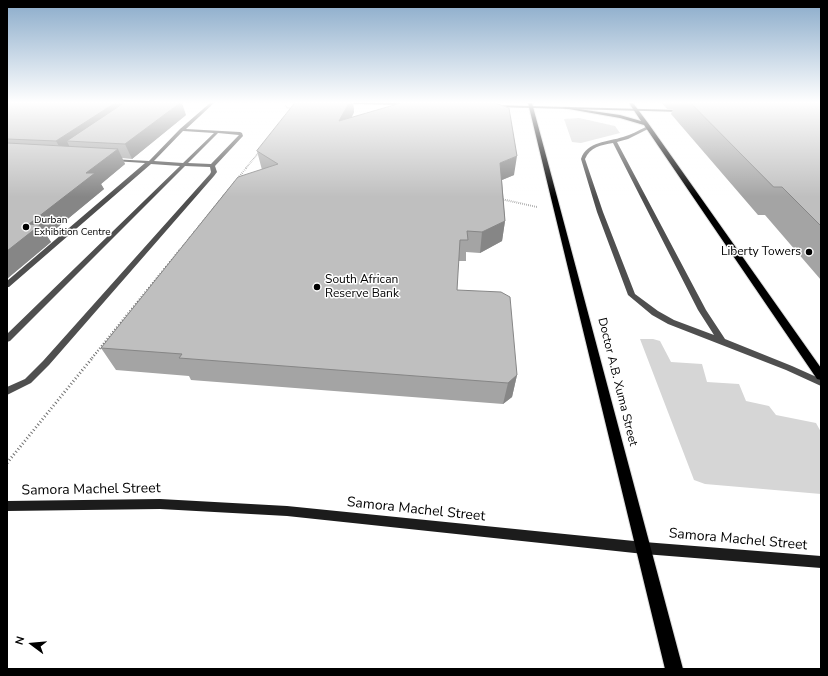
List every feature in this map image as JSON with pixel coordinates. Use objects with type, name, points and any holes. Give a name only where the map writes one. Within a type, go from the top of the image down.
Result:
[{"type":"main road","name":"Doctor A.B. Xuma Street","points":[[538,135],[674,669]]},
{"type":"main road","points":[[653,135],[821,376]]},
{"type":"main road","name":"Samora Machel Street","points":[[7,506],[160,504],[287,511],[644,548],[821,562]]},
{"type":"lane","points":[[7,285],[150,162],[177,135]]},
{"type":"lane","points":[[7,339],[187,164],[215,135]]},
{"type":"lane","points":[[212,166],[241,135]]},
{"type":"lane","points":[[628,135],[614,141],[590,148],[584,153],[583,159],[600,212],[632,295],[655,313],[672,322],[789,368],[821,384]]},
{"type":"lane","points":[[614,141],[702,310],[722,341]]},
{"type":"lane","points":[[107,160],[212,166]]},
{"type":"lane","points":[[7,391],[28,381],[46,363],[212,175],[214,172],[212,166]]},
{"type":"path","points":[[7,463],[260,150]]},
{"type":"path","points":[[231,184],[239,185]]},
{"type":"path","points":[[500,199],[557,210]]},
{"type":"shaded area","points":[[569,135],[614,135],[581,143],[572,142]]},
{"type":"shaded area","points":[[640,339],[653,339],[660,341],[671,362],[702,364],[707,382],[739,384],[746,401],[769,406],[776,415],[816,423],[821,432],[821,494],[705,484],[694,480]]},
{"type":"building","points":[[7,135],[66,135],[56,141],[7,139]]},
{"type":"building","points":[[77,135],[138,135],[125,144],[67,141]]},
{"type":"building","name":"South African Reserve Bank","points":[[270,135],[513,135],[517,156],[500,163],[505,221],[482,232],[467,231],[468,240],[460,240],[457,290],[501,292],[510,297],[517,375],[508,383],[179,358],[182,354],[101,348],[238,177],[278,164],[257,151]]},
{"type":"building","points":[[722,135],[821,135],[821,226],[782,187],[774,187]]},
{"type":"building","name":"Durban Exhibition Centre","points":[[7,143],[118,149],[86,173],[95,173],[29,224],[40,225],[7,251]]},
{"type":"place","name":"Durban Exhibition Centre","points":[[26,227]]},
{"type":"place","name":"Liberty Towers","points":[[809,252]]},
{"type":"place","name":"South African Reserve Bank","points":[[317,287]]}]
